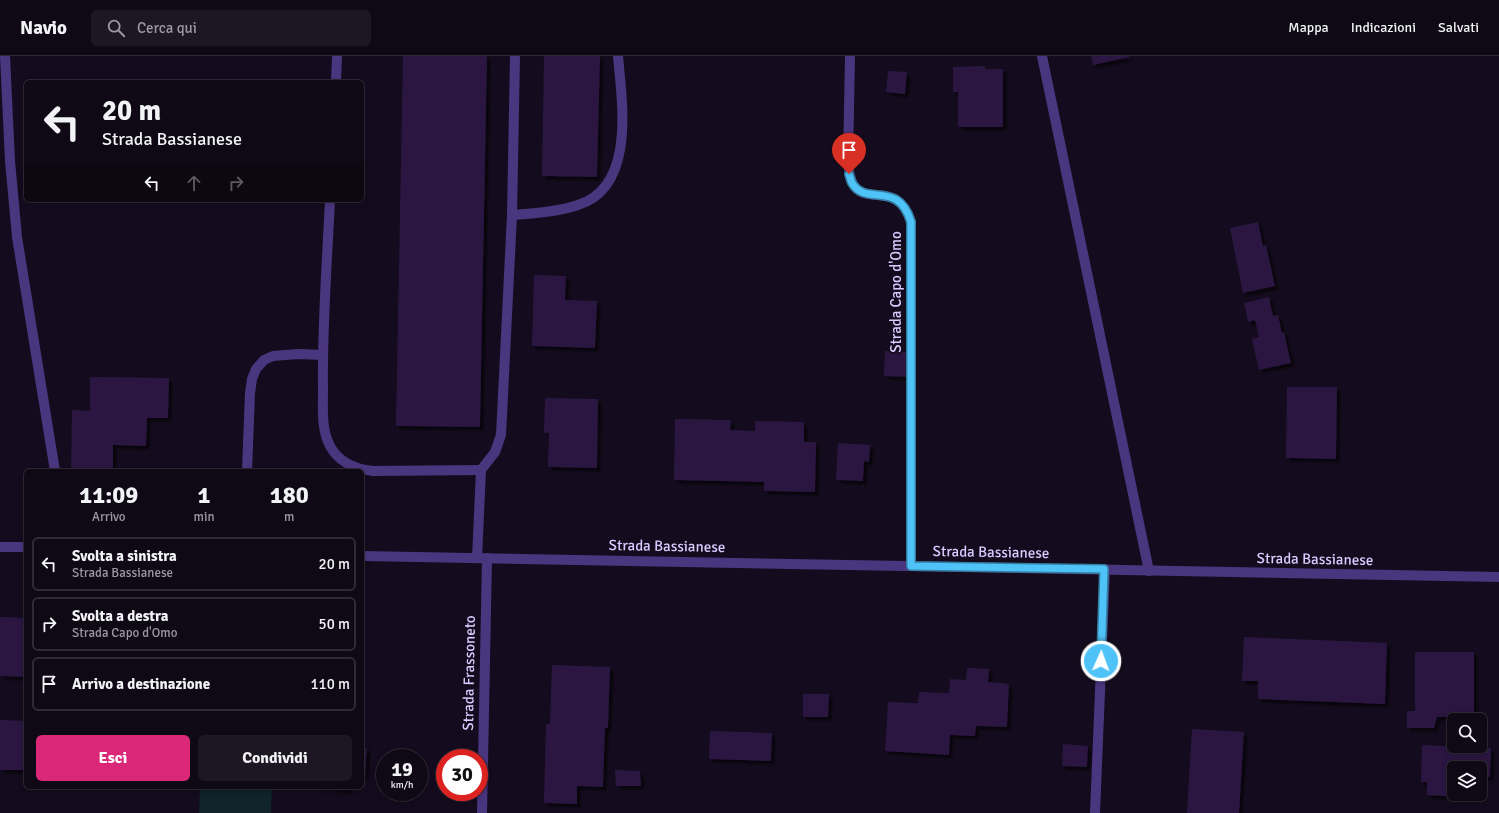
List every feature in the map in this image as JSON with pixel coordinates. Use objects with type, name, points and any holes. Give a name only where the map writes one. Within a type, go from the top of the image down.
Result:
[{"type":"street","points":[[5,56],[10,161],[17,237],[55,469]]},
{"type":"street","points":[[336,80],[337,56]]},
{"type":"street","points":[[364,470],[373,471],[481,470],[496,452],[501,435],[512,215],[515,56]]},
{"type":"street","points":[[512,215],[557,210],[579,205],[596,196],[609,182],[617,163],[621,141],[621,103],[618,56]]},
{"type":"street","name":"Strada Capo d'Omo","points":[[850,56],[848,157],[849,174],[852,184],[865,193],[887,196],[905,206],[912,229],[911,566]]},
{"type":"street","points":[[1042,56],[1149,571]]},
{"type":"street","points":[[330,202],[323,355],[325,435],[330,447],[338,457],[348,465],[360,469]]},
{"type":"street","points":[[247,469],[250,393],[252,379],[256,369],[264,360],[273,356],[298,354],[323,355]]},
{"type":"street","name":"Strada Frassoneto","points":[[481,470],[482,813]]},
{"type":"street","points":[[0,547],[24,547]]},
{"type":"street","name":"Strada Bassianese","points":[[364,556],[1499,577]]},
{"type":"street","points":[[1096,813],[1104,569]]},
{"type":"green space","points":[[200,789],[272,789],[271,813],[199,813]]},
{"type":"building","points":[[403,56],[487,56],[480,427],[396,426]]},
{"type":"building","points":[[544,56],[600,56],[597,177],[542,176]]},
{"type":"building","points":[[1091,56],[1130,56],[1130,57],[1093,65]]},
{"type":"building","points":[[985,66],[985,69],[1003,69],[1003,127],[958,127],[958,92],[953,92],[953,67]]},
{"type":"building","points":[[888,71],[907,72],[905,94],[886,92]]},
{"type":"building","points":[[1258,222],[1263,246],[1266,245],[1275,286],[1243,293],[1230,228]]},
{"type":"building","points":[[534,275],[566,276],[565,300],[597,301],[595,348],[532,346]]},
{"type":"building","points":[[1269,297],[1273,316],[1278,315],[1282,333],[1284,332],[1291,363],[1259,370],[1252,339],[1259,337],[1255,320],[1248,322],[1244,303]]},
{"type":"building","points":[[885,351],[907,352],[907,377],[884,376]]},
{"type":"building","points":[[90,377],[169,378],[168,418],[147,418],[146,446],[113,445],[113,469],[71,469],[72,410],[90,411]]},
{"type":"building","points":[[1287,387],[1337,387],[1336,459],[1286,458]]},
{"type":"building","points":[[545,398],[598,399],[597,468],[548,467],[549,433],[544,433]]},
{"type":"building","points":[[675,419],[731,420],[730,430],[755,431],[755,421],[804,422],[804,442],[816,442],[815,492],[764,491],[764,482],[674,480]]},
{"type":"building","points":[[838,443],[870,445],[869,462],[864,461],[863,481],[836,480]]},
{"type":"building","points":[[0,617],[24,618],[24,677],[0,676]]},
{"type":"building","points":[[1244,637],[1387,643],[1385,704],[1258,699],[1258,681],[1242,681]]},
{"type":"building","points":[[1415,652],[1474,652],[1474,713],[1447,713],[1447,717],[1437,717],[1434,728],[1407,728],[1407,711],[1415,711]]},
{"type":"building","points":[[552,665],[610,667],[608,728],[605,728],[603,787],[577,786],[577,804],[544,803],[546,724],[550,724]]},
{"type":"building","points":[[967,668],[989,669],[988,682],[1009,684],[1007,727],[976,726],[975,736],[950,735],[949,755],[885,751],[888,702],[918,703],[919,692],[949,693],[950,679],[966,680]]},
{"type":"building","points":[[803,694],[829,694],[828,717],[803,717]]},
{"type":"building","points":[[0,720],[24,721],[24,770],[0,770]]},
{"type":"building","points":[[1192,729],[1244,732],[1239,813],[1187,813]]},
{"type":"building","points":[[710,731],[772,733],[771,761],[709,759]]},
{"type":"building","points":[[1063,744],[1088,746],[1087,767],[1062,766]]},
{"type":"building","points":[[1422,745],[1447,746],[1447,753],[1487,753],[1487,748],[1491,748],[1490,777],[1487,777],[1487,761],[1447,761],[1447,796],[1427,795],[1427,782],[1421,782]]},
{"type":"building","points":[[364,748],[367,748],[365,775]]},
{"type":"building","points":[[615,770],[640,771],[641,786],[616,786]]},
{"type":"route","points":[[849,174],[852,184],[865,193],[894,198],[905,206],[911,222],[911,566],[1104,569],[1101,661]]}]
